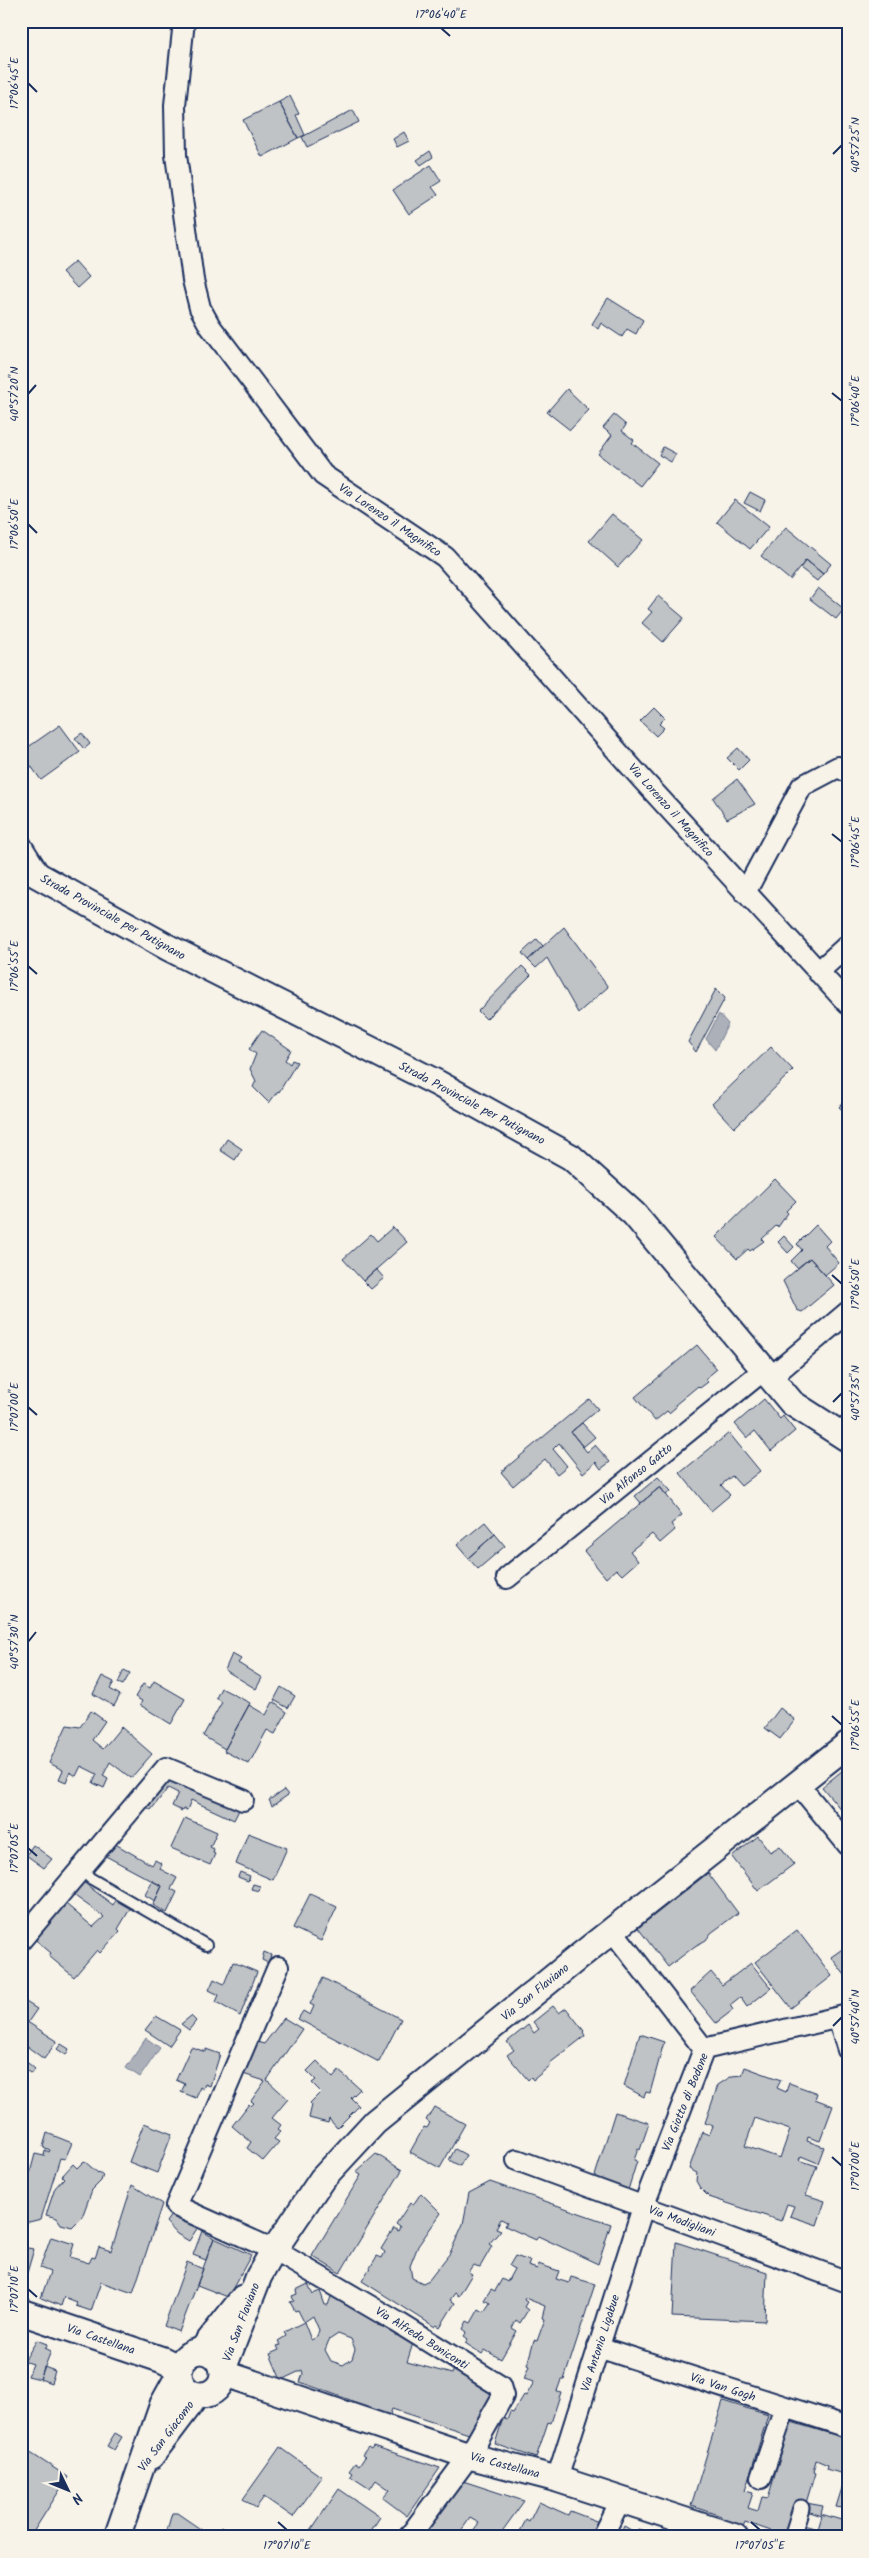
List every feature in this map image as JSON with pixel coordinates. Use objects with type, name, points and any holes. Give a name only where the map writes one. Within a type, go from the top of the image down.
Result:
[{"type":"street","name":"Via Lorenzo il Magnifico","points":[[184,21],[175,105],[176,155],[193,280],[200,308],[210,326],[323,475],[445,557],[745,893],[848,1004]]},
{"type":"street","points":[[745,893],[802,786],[838,767],[848,772]]},
{"type":"street","points":[[21,845],[31,872]]},
{"type":"street","name":"Strada Provinciale per Putignano","points":[[31,872],[169,948],[438,1083],[571,1157],[634,1214],[792,1402],[848,1439]]},
{"type":"street","points":[[818,972],[848,945]]},
{"type":"street","name":"Via Alfonso Gatto","points":[[507,1578],[848,1312]]},
{"type":"street","name":"Via San Flaviano","points":[[215,2381],[260,2276],[274,2250],[322,2179],[375,2122],[612,1930],[848,1744]]},
{"type":"street","points":[[21,1940],[166,1768],[243,1800]]},
{"type":"street","points":[[798,1784],[848,1845]]},
{"type":"street","points":[[612,1930],[704,2049]]},
{"type":"street","name":"Via Alfredo Boniconti","points":[[278,1967],[176,2206],[274,2250],[397,2322],[500,2386],[503,2396],[469,2456],[409,2537]]},
{"type":"street","points":[[843,2016],[848,2050]]},
{"type":"street","name":"Via Giotto di Bodone","points":[[643,2207],[704,2049],[843,2016]]},
{"type":"street","name":"Via Modigliani","points":[[517,2160],[848,2282]]},
{"type":"street","name":"Via Antonio Ligabue","points":[[557,2479],[643,2207]]},
{"type":"street","name":"Via San Flaviano","points":[[202,2350],[260,2276]]},
{"type":"street","name":"Via Castellana","points":[[21,2312],[163,2360],[179,2372]]},
{"type":"street","name":"Via Van Gogh","points":[[598,2347],[848,2427]]},
{"type":"street","points":[[202,2350],[216,2356],[215,2381],[184,2388],[179,2372],[187,2355],[202,2350]]},
{"type":"street","name":"Via San Giacomo","points":[[117,2537],[136,2476],[163,2404],[179,2372]]},
{"type":"street","name":"Via Castellana","points":[[215,2381],[275,2392],[469,2456],[557,2479],[736,2537]]},
{"type":"street","name":"Via San Giacomo","points":[[136,2476],[215,2381]]},
{"type":"street","points":[[761,2478],[786,2407]]},
{"type":"street","points":[[602,2537],[620,2500]]},
{"type":"street","points":[[792,2537],[801,2508]]},
{"type":"lane","points":[[82,1869],[90,1878],[206,1945]]},
{"type":"shaded area","points":[[719,1014],[728,1024],[715,1050],[706,1039]]},
{"type":"shaded area","points":[[146,2038],[160,2048],[140,2077],[126,2068]]},
{"type":"building","points":[[290,96],[299,114],[296,115],[305,135],[298,138],[279,102]]},
{"type":"building","points":[[279,102],[298,138],[262,157],[243,120]]},
{"type":"building","points":[[353,110],[359,122],[307,147],[302,137]]},
{"type":"building","points":[[404,132],[409,141],[397,147],[393,139]]},
{"type":"building","points":[[430,151],[433,157],[421,165],[417,160]]},
{"type":"building","points":[[431,165],[441,181],[432,187],[438,195],[409,214],[393,190]]},
{"type":"building","points":[[75,261],[89,277],[77,288],[62,272]]},
{"type":"building","points":[[608,298],[643,320],[636,334],[627,329],[622,337],[601,323],[598,329],[592,324]]},
{"type":"building","points":[[567,389],[589,410],[570,430],[547,412]]},
{"type":"building","points":[[614,415],[626,425],[622,431],[634,440],[632,443],[658,463],[640,486],[598,454],[612,435],[603,428]]},
{"type":"building","points":[[663,447],[676,454],[671,462],[659,455]]},
{"type":"building","points":[[750,492],[765,500],[760,511],[744,503]]},
{"type":"building","points":[[735,500],[769,527],[750,549],[717,522]]},
{"type":"building","points":[[612,514],[643,540],[618,567],[589,541]]},
{"type":"building","points":[[786,527],[831,564],[823,574],[806,560],[790,580],[761,556]]},
{"type":"building","points":[[806,560],[823,574],[817,581],[800,568]]},
{"type":"building","points":[[818,588],[844,609],[836,619],[810,599]]},
{"type":"building","points":[[658,596],[684,618],[663,642],[642,623],[652,612],[648,609]]},
{"type":"building","points":[[654,707],[665,718],[659,724],[664,728],[656,736],[640,721]]},
{"type":"building","points":[[60,725],[80,752],[41,780],[21,752]]},
{"type":"building","points":[[82,733],[90,744],[84,749],[75,738]]},
{"type":"building","points":[[738,748],[749,760],[739,770],[727,758]]},
{"type":"building","points":[[737,779],[755,804],[727,819],[713,798]]},
{"type":"building","points":[[564,927],[608,987],[578,1013],[547,958],[536,968],[528,960]]},
{"type":"building","points":[[537,939],[543,946],[528,960],[522,953]]},
{"type":"building","points":[[848,957],[848,970],[841,963]]},
{"type":"building","points":[[522,966],[531,975],[486,1019],[478,1011]]},
{"type":"building","points":[[716,989],[725,998],[696,1052],[688,1042]]},
{"type":"building","points":[[262,1030],[291,1050],[285,1060],[290,1064],[292,1060],[297,1062],[279,1092],[269,1103],[253,1087],[256,1081],[250,1069],[256,1054],[249,1049]]},
{"type":"building","points":[[771,1047],[793,1070],[734,1128],[712,1104]]},
{"type":"building","points":[[848,1097],[848,1115],[839,1107]]},
{"type":"building","points":[[227,1139],[242,1149],[235,1160],[220,1150]]},
{"type":"building","points":[[775,1179],[796,1201],[786,1211],[788,1213],[778,1227],[777,1225],[762,1239],[764,1241],[750,1251],[748,1249],[737,1259],[716,1237]]},
{"type":"building","points":[[816,1225],[830,1241],[825,1246],[839,1263],[825,1275],[810,1258],[797,1268],[791,1261],[802,1250],[797,1244]]},
{"type":"building","points":[[393,1227],[407,1242],[363,1281],[343,1259],[371,1234],[377,1241]]},
{"type":"building","points":[[784,1236],[794,1247],[788,1253],[778,1242]]},
{"type":"building","points":[[810,1258],[834,1285],[802,1312],[797,1310],[783,1281]]},
{"type":"building","points":[[376,1269],[384,1278],[371,1289],[363,1281]]},
{"type":"building","points":[[697,1345],[717,1369],[705,1379],[708,1382],[700,1388],[698,1386],[675,1405],[676,1407],[669,1413],[667,1411],[655,1421],[635,1397]]},
{"type":"building","points":[[589,1399],[598,1409],[571,1432],[587,1452],[595,1445],[610,1462],[601,1469],[596,1462],[583,1473],[559,1443],[553,1449],[567,1466],[557,1474],[545,1459],[513,1486],[501,1472]]},
{"type":"building","points":[[764,1399],[780,1419],[783,1416],[795,1431],[771,1451],[755,1431],[747,1438],[735,1424]]},
{"type":"building","points":[[582,1423],[595,1437],[583,1447],[571,1432]]},
{"type":"building","points":[[729,1433],[760,1471],[741,1486],[732,1476],[721,1485],[730,1495],[711,1511],[680,1473]]},
{"type":"building","points":[[658,1477],[671,1491],[666,1495],[660,1487],[641,1503],[635,1496]]},
{"type":"building","points":[[660,1487],[682,1515],[671,1524],[675,1530],[660,1543],[652,1534],[630,1551],[638,1561],[622,1575],[616,1569],[606,1578],[584,1551]]},
{"type":"building","points":[[485,1522],[495,1534],[468,1558],[457,1545]]},
{"type":"building","points":[[495,1534],[505,1546],[478,1569],[468,1558]]},
{"type":"building","points":[[232,1654],[241,1659],[238,1663],[262,1678],[256,1689],[225,1670]]},
{"type":"building","points":[[124,1670],[130,1673],[123,1685],[118,1683]]},
{"type":"building","points":[[102,1676],[114,1682],[110,1689],[120,1695],[114,1706],[93,1694]]},
{"type":"building","points":[[154,1681],[185,1699],[171,1724],[140,1705],[142,1701],[135,1697],[143,1684],[150,1688]]},
{"type":"building","points":[[281,1687],[295,1696],[288,1708],[274,1700]]},
{"type":"building","points":[[221,1688],[250,1703],[225,1749],[203,1736],[222,1702],[216,1698]]},
{"type":"building","points":[[273,1702],[287,1712],[275,1734],[267,1730],[249,1764],[224,1751],[249,1705],[266,1715]]},
{"type":"building","points":[[780,1708],[795,1720],[780,1739],[765,1728]]},
{"type":"building","points":[[91,1711],[105,1721],[92,1740],[103,1749],[121,1727],[152,1754],[131,1778],[110,1762],[103,1776],[108,1779],[104,1788],[93,1783],[97,1774],[81,1766],[76,1776],[70,1772],[66,1782],[59,1779],[63,1770],[49,1763],[67,1725],[80,1727]]},
{"type":"building","points":[[848,1766],[848,1818],[822,1787]]},
{"type":"building","points":[[174,1774],[242,1804],[234,1820],[191,1800],[187,1810],[183,1809],[182,1811],[172,1806],[178,1793],[168,1788],[151,1810],[142,1804]]},
{"type":"building","points":[[284,1790],[288,1795],[272,1806],[269,1800]]},
{"type":"building","points":[[185,1818],[217,1832],[210,1847],[214,1849],[213,1853],[215,1854],[210,1865],[171,1848]]},
{"type":"building","points":[[248,1833],[287,1848],[273,1880],[236,1864]]},
{"type":"building","points":[[758,1836],[770,1852],[780,1846],[794,1864],[758,1891],[732,1857]]},
{"type":"building","points":[[110,1841],[152,1865],[155,1860],[162,1864],[160,1869],[177,1878],[171,1889],[177,1892],[167,1913],[153,1905],[162,1886],[100,1853]]},
{"type":"building","points":[[33,1845],[52,1859],[44,1868],[26,1855]]},
{"type":"building","points":[[240,1872],[250,1876],[248,1881],[238,1877]]},
{"type":"building","points":[[708,1873],[738,1913],[711,1933],[706,1940],[668,1967],[638,1928]]},
{"type":"building","points":[[78,1878],[113,1905],[118,1894],[133,1904],[118,1929],[120,1931],[100,1953],[97,1950],[74,1977],[49,1956],[51,1953],[30,1935],[60,1899],[93,1927],[104,1917],[68,1891]]},
{"type":"building","points":[[152,1881],[162,1886],[155,1901],[145,1895]]},
{"type":"building","points":[[253,1884],[260,1886],[259,1891],[251,1889]]},
{"type":"building","points":[[310,1894],[337,1907],[321,1941],[293,1928]]},
{"type":"building","points":[[797,1930],[832,1976],[791,2008],[755,1962]]},
{"type":"building","points":[[848,1945],[848,1979],[831,1957]]},
{"type":"building","points":[[264,1952],[271,1955],[268,1963],[262,1960]]},
{"type":"building","points":[[233,1962],[257,1972],[240,2016],[216,2002],[219,1995],[209,1990],[214,1979],[224,1984]]},
{"type":"building","points":[[751,1963],[771,1988],[747,2007],[740,1997],[730,2005],[733,2010],[716,2023],[690,1991],[711,1972],[722,1985]]},
{"type":"building","points":[[323,1978],[401,2019],[379,2062],[298,2019],[303,2011],[310,2015],[314,2006],[310,2004]]},
{"type":"building","points":[[21,1999],[37,2009],[28,2022],[21,2018]]},
{"type":"building","points":[[553,2006],[559,2013],[566,2008],[584,2031],[585,2036],[550,2063],[551,2065],[533,2080],[531,2077],[528,2080],[507,2055],[514,2050],[507,2042],[528,2025],[534,2033],[539,2029],[533,2022]]},
{"type":"building","points":[[156,2016],[180,2030],[169,2046],[145,2030]]},
{"type":"building","points":[[191,2016],[196,2021],[189,2030],[181,2024]]},
{"type":"building","points":[[21,2018],[57,2041],[44,2059],[21,2042]]},
{"type":"building","points":[[284,2018],[302,2029],[267,2080],[288,2099],[272,2118],[281,2125],[278,2129],[281,2131],[274,2139],[279,2142],[263,2161],[247,2148],[251,2142],[232,2126],[249,2104],[251,2106],[254,2103],[251,2101],[265,2081],[243,2074],[249,2058],[251,2058],[257,2042],[264,2044]]},
{"type":"building","points":[[640,2034],[664,2042],[650,2093],[646,2092],[644,2097],[624,2086]]},
{"type":"building","points":[[61,2044],[69,2049],[66,2055],[57,2049]]},
{"type":"building","points":[[191,2047],[206,2052],[206,2049],[220,2054],[210,2086],[205,2084],[203,2089],[200,2087],[196,2098],[181,2092],[185,2084],[176,2080]]},
{"type":"building","points":[[317,2061],[333,2078],[339,2071],[360,2089],[351,2098],[359,2106],[337,2128],[329,2119],[328,2123],[309,2118],[312,2105],[310,2103],[321,2092],[312,2083],[316,2080],[307,2071]]},
{"type":"building","points":[[28,2063],[35,2069],[31,2074],[24,2068]]},
{"type":"building","points":[[745,2067],[781,2080],[777,2088],[786,2092],[789,2083],[817,2093],[815,2099],[833,2106],[820,2141],[808,2137],[807,2141],[824,2147],[818,2163],[801,2156],[799,2160],[817,2166],[806,2195],[825,2201],[817,2225],[790,2216],[794,2206],[787,2204],[781,2221],[709,2197],[696,2181],[697,2173],[689,2169],[702,2132],[709,2135],[713,2126],[705,2123],[718,2085],[732,2076],[742,2075]],"holes":[[[755,2118],[790,2130],[780,2158],[745,2146]]]},
{"type":"building","points":[[434,2107],[465,2124],[440,2168],[410,2152],[424,2127],[427,2128],[430,2123],[426,2120]]},
{"type":"building","points":[[615,2112],[649,2123],[640,2150],[638,2149],[634,2160],[637,2161],[628,2190],[594,2179]]},
{"type":"building","points":[[144,2123],[172,2134],[157,2173],[129,2162]]},
{"type":"building","points":[[47,2133],[72,2143],[65,2159],[60,2158],[41,2219],[29,2222],[21,2220],[21,2190],[26,2172],[30,2173],[35,2154],[44,2156],[45,2150],[49,2152],[50,2150],[43,2147]]},
{"type":"building","points":[[455,2149],[466,2155],[460,2166],[449,2160]]},
{"type":"building","points":[[376,2154],[402,2170],[340,2273],[312,2256],[361,2175],[356,2172]]},
{"type":"building","points":[[84,2161],[103,2175],[101,2181],[92,2190],[82,2217],[72,2227],[61,2224],[57,2218],[46,2215],[55,2188],[64,2178],[62,2176],[73,2164],[77,2168]]},
{"type":"building","points":[[490,2182],[611,2224],[598,2264],[538,2236],[536,2240],[505,2226],[507,2222],[501,2219],[496,2228],[501,2230],[489,2244],[492,2246],[480,2267],[473,2265],[468,2272],[472,2274],[459,2296],[455,2293],[450,2300],[455,2303],[440,2327],[437,2325],[435,2327],[362,2281],[377,2256],[382,2258],[385,2252],[381,2249],[394,2228],[398,2231],[400,2227],[396,2224],[410,2203],[413,2205],[421,2193],[441,2213],[418,2246],[410,2266],[412,2278],[423,2283],[429,2280],[450,2253],[463,2224],[469,2193]]},
{"type":"building","points":[[132,2185],[162,2204],[133,2293],[101,2282],[91,2311],[76,2306],[77,2302],[64,2297],[61,2306],[41,2298],[50,2272],[40,2268],[51,2237],[74,2244],[70,2257],[89,2263],[92,2257],[95,2258],[99,2247],[111,2251]]},
{"type":"building","points":[[173,2212],[198,2227],[189,2241],[177,2234],[166,2222]]},
{"type":"building","points":[[202,2231],[214,2238],[206,2260],[193,2255]]},
{"type":"building","points":[[214,2238],[251,2255],[228,2297],[197,2285]]},
{"type":"building","points":[[676,2242],[767,2272],[765,2321],[672,2317]]},
{"type":"building","points":[[21,2247],[34,2249],[22,2290],[21,2290]]},
{"type":"building","points":[[515,2256],[530,2261],[528,2266],[537,2269],[538,2264],[559,2271],[556,2279],[569,2283],[571,2277],[595,2284],[564,2380],[561,2380],[557,2391],[561,2392],[551,2423],[548,2422],[536,2458],[495,2444],[503,2418],[507,2420],[510,2412],[513,2413],[534,2382],[524,2379],[529,2366],[527,2365],[534,2340],[537,2341],[545,2319],[542,2318],[545,2306],[525,2298],[524,2300],[527,2302],[524,2307],[528,2310],[520,2323],[516,2320],[512,2328],[517,2331],[501,2359],[485,2350],[482,2354],[465,2343],[468,2339],[464,2336],[467,2332],[463,2329],[467,2321],[471,2323],[479,2309],[484,2312],[490,2303],[484,2300],[491,2289],[495,2291],[502,2279],[507,2282],[514,2269],[509,2266]]},
{"type":"building","points":[[187,2262],[203,2269],[179,2332],[164,2326]]},
{"type":"building","points":[[308,2284],[313,2294],[320,2291],[325,2305],[328,2305],[332,2294],[378,2319],[377,2325],[415,2337],[407,2362],[452,2374],[456,2364],[486,2383],[483,2388],[494,2395],[472,2435],[392,2409],[389,2417],[351,2404],[353,2401],[300,2382],[303,2374],[302,2370],[281,2380],[270,2354],[279,2350],[277,2346],[281,2345],[278,2341],[286,2336],[284,2332],[304,2322],[298,2310],[295,2311],[290,2302],[294,2301],[292,2296],[297,2294],[296,2290]],"holes":[[[313,2316],[319,2330],[317,2337],[311,2340],[304,2322]],[[338,2334],[351,2339],[355,2349],[352,2359],[343,2365],[331,2361],[325,2350],[329,2340]]]},
{"type":"building","points":[[21,2339],[26,2342],[21,2349]]},
{"type":"building","points":[[37,2340],[48,2344],[45,2348],[51,2351],[40,2379],[28,2376],[33,2364],[24,2361]]},
{"type":"building","points":[[44,2367],[55,2371],[51,2383],[40,2379]]},
{"type":"building","points":[[723,2401],[768,2415],[745,2491],[753,2493],[748,2508],[758,2511],[762,2497],[768,2498],[791,2422],[848,2439],[848,2509],[836,2507],[846,2475],[827,2469],[828,2465],[816,2460],[813,2472],[815,2473],[806,2503],[823,2506],[821,2514],[848,2522],[848,2537],[797,2537],[800,2524],[818,2529],[822,2516],[804,2510],[806,2504],[797,2502],[788,2537],[745,2522],[742,2529],[720,2523],[721,2516],[691,2506]]},
{"type":"building","points":[[115,2433],[122,2437],[114,2450],[107,2446]]},
{"type":"building","points":[[373,2446],[440,2468],[407,2516],[383,2498],[390,2490],[376,2480],[370,2489],[350,2476],[352,2473],[349,2471],[355,2463],[359,2466],[365,2457],[362,2455],[368,2447],[371,2449]]},
{"type":"building","points":[[21,2447],[68,2477],[30,2537],[21,2537]]},
{"type":"building","points":[[280,2447],[322,2477],[293,2517],[264,2497],[256,2508],[243,2499]]},
{"type":"building","points":[[463,2481],[524,2501],[498,2537],[468,2537],[479,2523],[470,2518],[458,2535],[460,2537],[423,2537]]},
{"type":"building","points":[[339,2489],[380,2517],[367,2537],[321,2537],[311,2530]]},
{"type":"building","points":[[539,2502],[568,2515],[570,2511],[604,2524],[598,2537],[521,2537],[518,2535],[526,2520],[529,2522]]},
{"type":"building","points":[[172,2513],[177,2513],[212,2537],[165,2537]]},
{"type":"building","points":[[624,2526],[636,2533],[638,2529],[665,2537],[619,2537]]},
{"type":"building","points":[[221,2527],[234,2537],[213,2537]]}]
